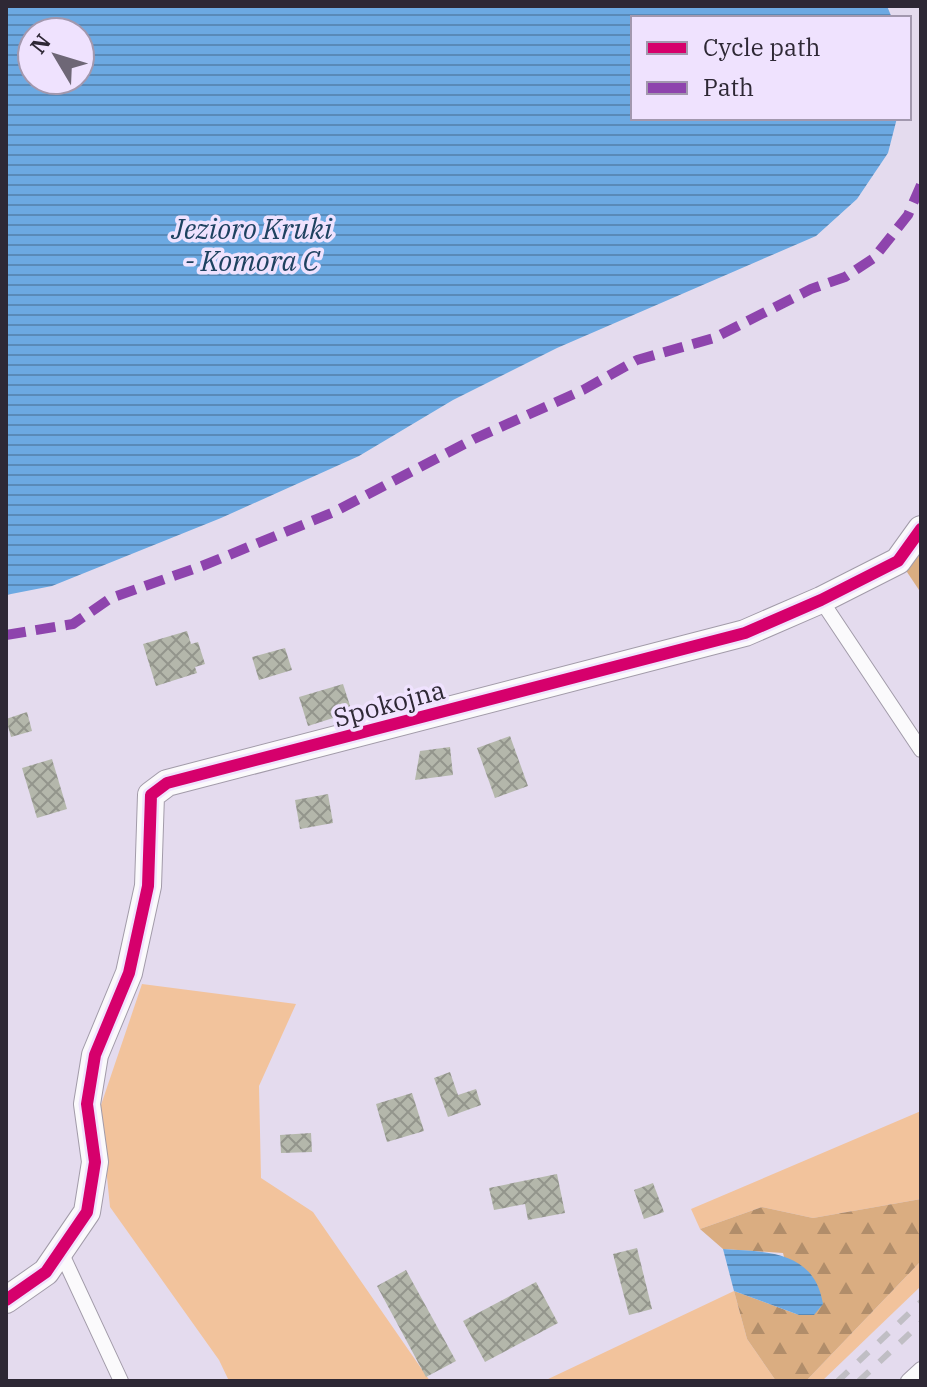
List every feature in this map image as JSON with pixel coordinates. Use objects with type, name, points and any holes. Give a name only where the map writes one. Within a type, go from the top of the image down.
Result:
[{"type":"street","name":"Spokojna","points":[[6,1300],[46,1272],[87,1212],[95,1162],[87,1104],[95,1055],[129,973],[145,902],[151,795],[167,783],[745,633],[821,600],[898,561],[921,529]]},
{"type":"lane","points":[[821,600],[921,750]]},
{"type":"lane","points":[[61,1252],[121,1381]]},
{"type":"lane","points":[[908,1381],[921,1369]]},
{"type":"shaded area","points":[[142,984],[296,1004],[259,1086],[261,1178],[313,1212],[430,1381],[229,1381],[219,1360],[110,1207],[100,1108]]},
{"type":"shaded area","points":[[921,1111],[921,1199],[813,1218],[762,1207],[700,1229],[691,1209]]},
{"type":"shaded area","points":[[921,1261],[921,1286],[822,1381],[806,1381]]},
{"type":"shaded area","points":[[734,1291],[747,1339],[776,1381],[544,1381]]},
{"type":"green space","points":[[921,548],[921,593],[905,569]]},
{"type":"green space","points":[[921,1199],[921,1261],[806,1381],[776,1381],[747,1339],[734,1291],[799,1315],[783,1253],[723,1249],[700,1229],[762,1207],[813,1218]]},
{"type":"water","name":"Jezioro Kruki - Komora C","points":[[6,6],[887,6],[891,16],[631,16],[631,120],[896,120],[888,153],[857,199],[816,236],[557,348],[453,400],[359,456],[221,518],[52,586],[6,595]]},
{"type":"water","points":[[723,1249],[772,1253],[799,1264],[810,1273],[818,1286],[823,1304],[814,1315],[799,1315],[734,1291]]},
{"type":"building","points":[[187,631],[191,644],[198,642],[205,664],[195,667],[197,673],[156,686],[143,644]]},
{"type":"building","points":[[285,648],[292,670],[259,680],[252,657]]},
{"type":"building","points":[[343,684],[352,712],[308,726],[299,697]]},
{"type":"building","points":[[27,712],[32,731],[11,737],[6,719]]},
{"type":"building","points":[[510,736],[528,786],[495,798],[477,748]]},
{"type":"building","points":[[450,747],[453,775],[415,780],[420,751]]},
{"type":"building","points":[[52,759],[67,809],[37,818],[22,768]]},
{"type":"building","points":[[328,794],[333,823],[300,829],[295,800]]},
{"type":"building","points":[[450,1072],[458,1095],[476,1089],[481,1105],[448,1117],[434,1078]]},
{"type":"building","points":[[412,1093],[424,1131],[387,1142],[376,1104]]},
{"type":"building","points":[[311,1133],[312,1152],[281,1153],[280,1135]]},
{"type":"building","points":[[557,1174],[565,1213],[528,1220],[525,1204],[494,1210],[489,1188]]},
{"type":"building","points":[[653,1183],[664,1212],[644,1219],[634,1190]]},
{"type":"building","points":[[637,1248],[652,1309],[629,1315],[613,1254]]},
{"type":"building","points":[[406,1270],[456,1361],[426,1377],[377,1286]]},
{"type":"building","points":[[536,1282],[558,1323],[485,1362],[463,1321]]},
{"type":"railway","points":[[838,1381],[921,1302]]},
{"type":"railway","points":[[859,1381],[921,1323]]},
{"type":"marked path","points":[[6,635],[73,624],[111,598],[202,566],[334,512],[474,439],[583,390],[637,360],[714,338],[811,289],[845,277],[874,258],[908,215],[921,185]]},
{"type":"cycle path","points":[[6,1300],[46,1272],[87,1212],[95,1162],[87,1104],[95,1055],[129,973],[148,886],[151,795],[167,783],[745,633],[821,600],[898,561],[921,529]]}]
